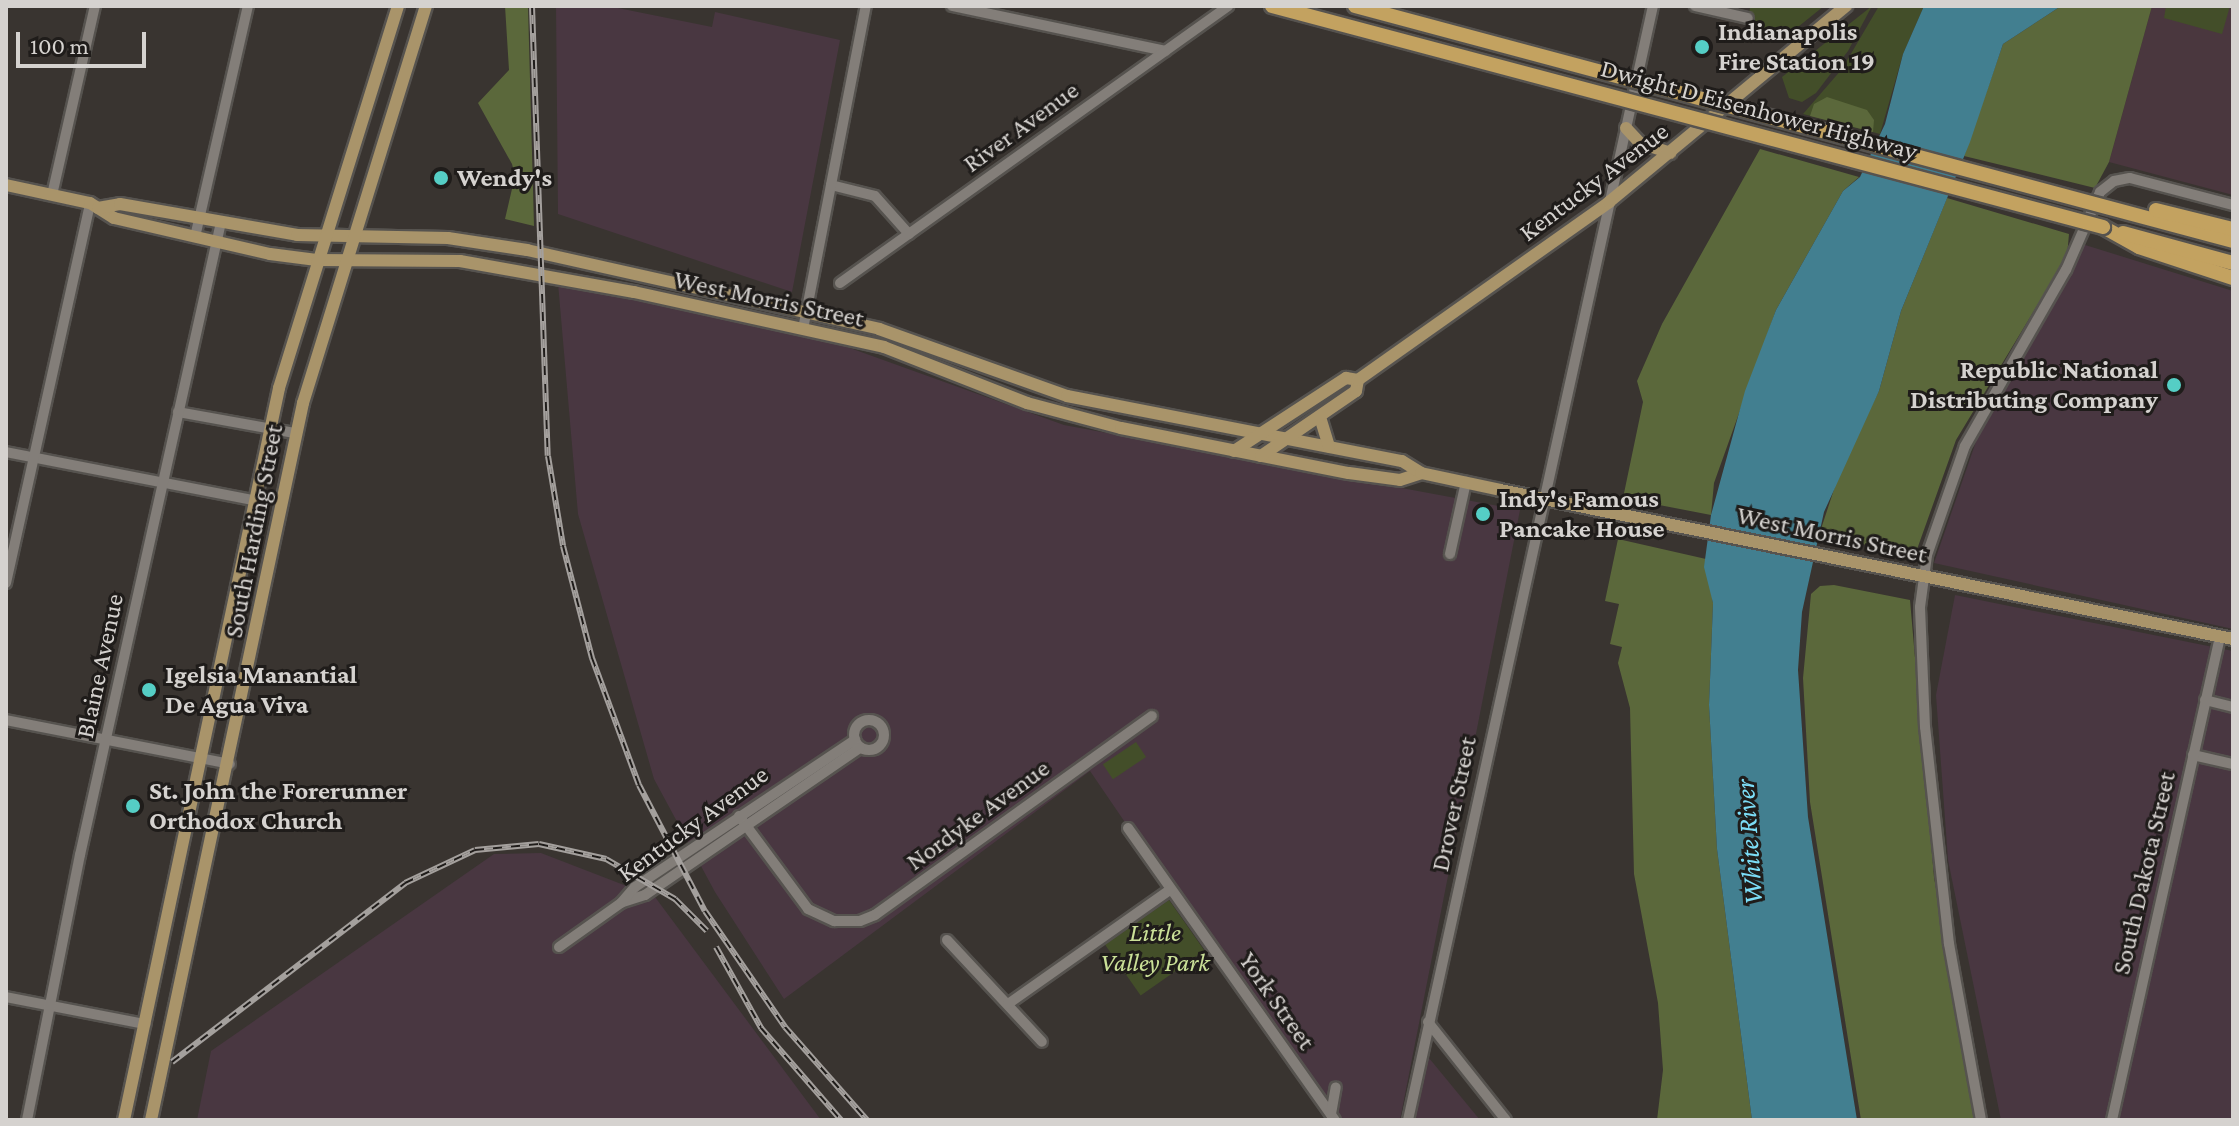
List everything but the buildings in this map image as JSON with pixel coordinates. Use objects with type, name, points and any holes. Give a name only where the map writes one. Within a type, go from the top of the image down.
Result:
[{"type":"highway","name":"Dwight D Eisenhower Highway","points":[[1272,6],[2233,263]]},
{"type":"highway","name":"Dwight D Eisenhower Highway","points":[[1355,6],[2233,241]]},
{"type":"highway","points":[[2016,182],[2233,229]]},
{"type":"highway","points":[[2103,227],[2139,247],[2233,278]]},
{"type":"main road","name":"South Harding Street","points":[[124,1120],[204,759],[269,427],[317,260],[398,6]]},
{"type":"main road","name":"South Harding Street","points":[[151,1120],[230,764],[295,433],[426,6]]},
{"type":"main road","name":"Kentucky Avenue","points":[[1261,456],[1356,391],[1358,380],[1609,202],[1846,6]]},
{"type":"main road","points":[[1626,128],[1646,146],[1670,153]]},
{"type":"main road","name":"West Morris Street","points":[[6,185],[94,206],[114,218],[216,242],[317,260],[429,259],[492,265],[803,329],[903,353],[1060,413],[1234,451],[1400,480],[1421,473]]},
{"type":"main road","name":"West Morris Street","points":[[94,206],[120,204],[325,237],[495,244],[879,329],[1036,388],[1087,400],[1402,461],[1421,473],[2226,638]]},
{"type":"main road","points":[[903,353],[925,352],[970,370],[982,366]]},
{"type":"main road","name":"Kentucky Avenue","points":[[1234,451],[1346,378],[1358,380]]},
{"type":"main road","points":[[992,389],[1009,385],[1062,402],[1087,400]]},
{"type":"main road","points":[[1320,417],[1329,447]]},
{"type":"street","points":[[52,195],[95,6]]},
{"type":"street","points":[[195,237],[248,6]]},
{"type":"street","points":[[803,329],[866,6]]},
{"type":"street","points":[[952,6],[1165,51]]},
{"type":"street","name":"River Avenue","points":[[840,283],[1228,6]]},
{"type":"street","name":"Drover Street","points":[[1408,1120],[1653,6]]},
{"type":"street","points":[[1695,6],[1748,18]]},
{"type":"street","points":[[1981,1120],[1949,944],[1934,823],[1925,727],[1917,575],[1965,446],[2058,287],[2100,192],[2114,181],[2130,178],[2233,205]]},
{"type":"street","points":[[831,185],[875,196],[909,234]]},
{"type":"street","points":[[6,583],[94,206]]},
{"type":"street","name":"Blaine Avenue","points":[[27,1120],[106,740],[221,222]]},
{"type":"street","points":[[178,412],[295,433]]},
{"type":"street","points":[[6,452],[253,500]]},
{"type":"street","points":[[1450,554],[1466,482]]},
{"type":"street","name":"South Dakota Street","points":[[2112,1120],[2205,700],[2226,638]]},
{"type":"street","points":[[2205,700],[2233,707]]},
{"type":"street","name":"Nordyke Avenue","points":[[742,820],[800,901],[821,917],[847,923],[875,915],[1152,716]]},
{"type":"street","points":[[6,720],[230,764]]},
{"type":"street","name":"Kentucky Avenue","points":[[559,947],[621,903],[635,887],[857,744]]},
{"type":"street","points":[[2193,755],[2233,764]]},
{"type":"street","name":"York Street","points":[[1128,828],[1333,1117]]},
{"type":"street","points":[[1008,1004],[1171,889]]},
{"type":"street","points":[[947,940],[1042,1042]]},
{"type":"street","points":[[6,997],[145,1024]]},
{"type":"street","points":[[1428,1022],[1506,1120]]},
{"type":"street","points":[[1333,1117],[1336,1087]]},
{"type":"shaded area","points":[[556,6],[608,6],[712,27],[715,12],[840,40],[792,292],[558,214]]},
{"type":"shaded area","points":[[2152,6],[2233,6],[2233,195],[2109,162]]},
{"type":"shaded area","points":[[2082,244],[2233,291],[2233,629],[1934,563],[1980,430]]},
{"type":"shaded area","points":[[558,283],[836,343],[1064,425],[1520,510],[1400,1120],[1328,1120],[1090,771],[784,999],[715,892],[654,779],[578,514]]},
{"type":"shaded area","points":[[1955,595],[2233,651],[2233,1120],[2001,1120],[1948,860],[1936,695]]},
{"type":"shaded area","points":[[541,853],[655,897],[821,1120],[197,1120],[211,1051],[494,854]]},
{"type":"shaded area","points":[[1429,1058],[1480,1120],[1415,1120]]},
{"type":"green space","points":[[505,6],[528,6],[534,226],[505,219],[515,176],[512,164],[478,103],[509,70]]},
{"type":"green space","points":[[1739,6],[1824,6],[1788,35],[1746,27],[1750,8]]},
{"type":"green space","points":[[1872,6],[1848,51],[1816,93],[1802,102],[1789,98],[1782,77]]},
{"type":"green space","points":[[1879,6],[1924,6],[1903,54],[1880,134],[1803,114],[1842,69]]},
{"type":"green space","points":[[2061,6],[2152,6],[2109,162],[2095,188],[1964,156],[2003,44]]},
{"type":"green space","points":[[2166,6],[2230,6],[2222,34],[2164,18]]},
{"type":"green space","points":[[1827,97],[1867,110],[1874,120],[1873,132],[1810,116],[1814,104]]},
{"type":"green space","points":[[1760,149],[1859,177],[1843,191],[1776,310],[1714,483],[1711,515],[1623,498],[1643,402],[1637,381],[1662,324]]},
{"type":"green space","points":[[1947,198],[2069,234],[2067,256],[1956,440],[1915,555],[1819,535],[1843,462],[1879,391],[1901,311]]},
{"type":"green space","points":[[1618,539],[1706,559],[1713,603],[1709,705],[1717,849],[1752,1120],[1657,1120],[1663,1070],[1658,1003],[1634,874],[1630,708],[1618,663],[1622,647],[1610,644],[1619,604],[1605,601]]},
{"type":"green space","points":[[1834,585],[1910,600],[1934,877],[1976,1120],[1861,1120],[1810,802],[1803,678],[1811,594],[1820,586]]},
{"type":"green space","points":[[1136,742],[1146,757],[1113,779],[1103,764]]},
{"type":"green space","name":"Little Valley Park","points":[[1169,900],[1205,951],[1141,996],[1105,945]]},
{"type":"water","name":"White River","points":[[1924,6],[2061,6],[2003,44],[1970,142],[1901,311],[1879,391],[1824,512],[1802,612],[1798,670],[1808,817],[1857,1120],[1752,1120],[1717,849],[1709,705],[1713,603],[1704,567],[1711,515],[1745,391],[1776,310],[1843,191],[1860,177],[1885,124],[1903,54]]},
{"type":"railway","points":[[532,6],[548,456],[563,546],[592,658],[639,785],[705,911],[785,1027],[867,1120]]},
{"type":"railway","points":[[172,1062],[405,883],[475,850],[539,844],[606,859],[675,899],[707,931]]},
{"type":"railway","points":[[716,947],[761,1028],[841,1120]]},
{"type":"place","name":"Indianapolis Fire Station 19","points":[[1702,47]]},
{"type":"place","name":"Wendy's","points":[[441,178]]},
{"type":"place","name":"Republic National Distributing Company","points":[[2174,385]]},
{"type":"place","name":"Indy's Famous Pancake House","points":[[1483,514]]},
{"type":"place","name":"Igelsia Manantial De Agua Viva","points":[[149,690]]},
{"type":"place","name":"St. John the Forerunner Orthodox Church","points":[[133,806]]}]
